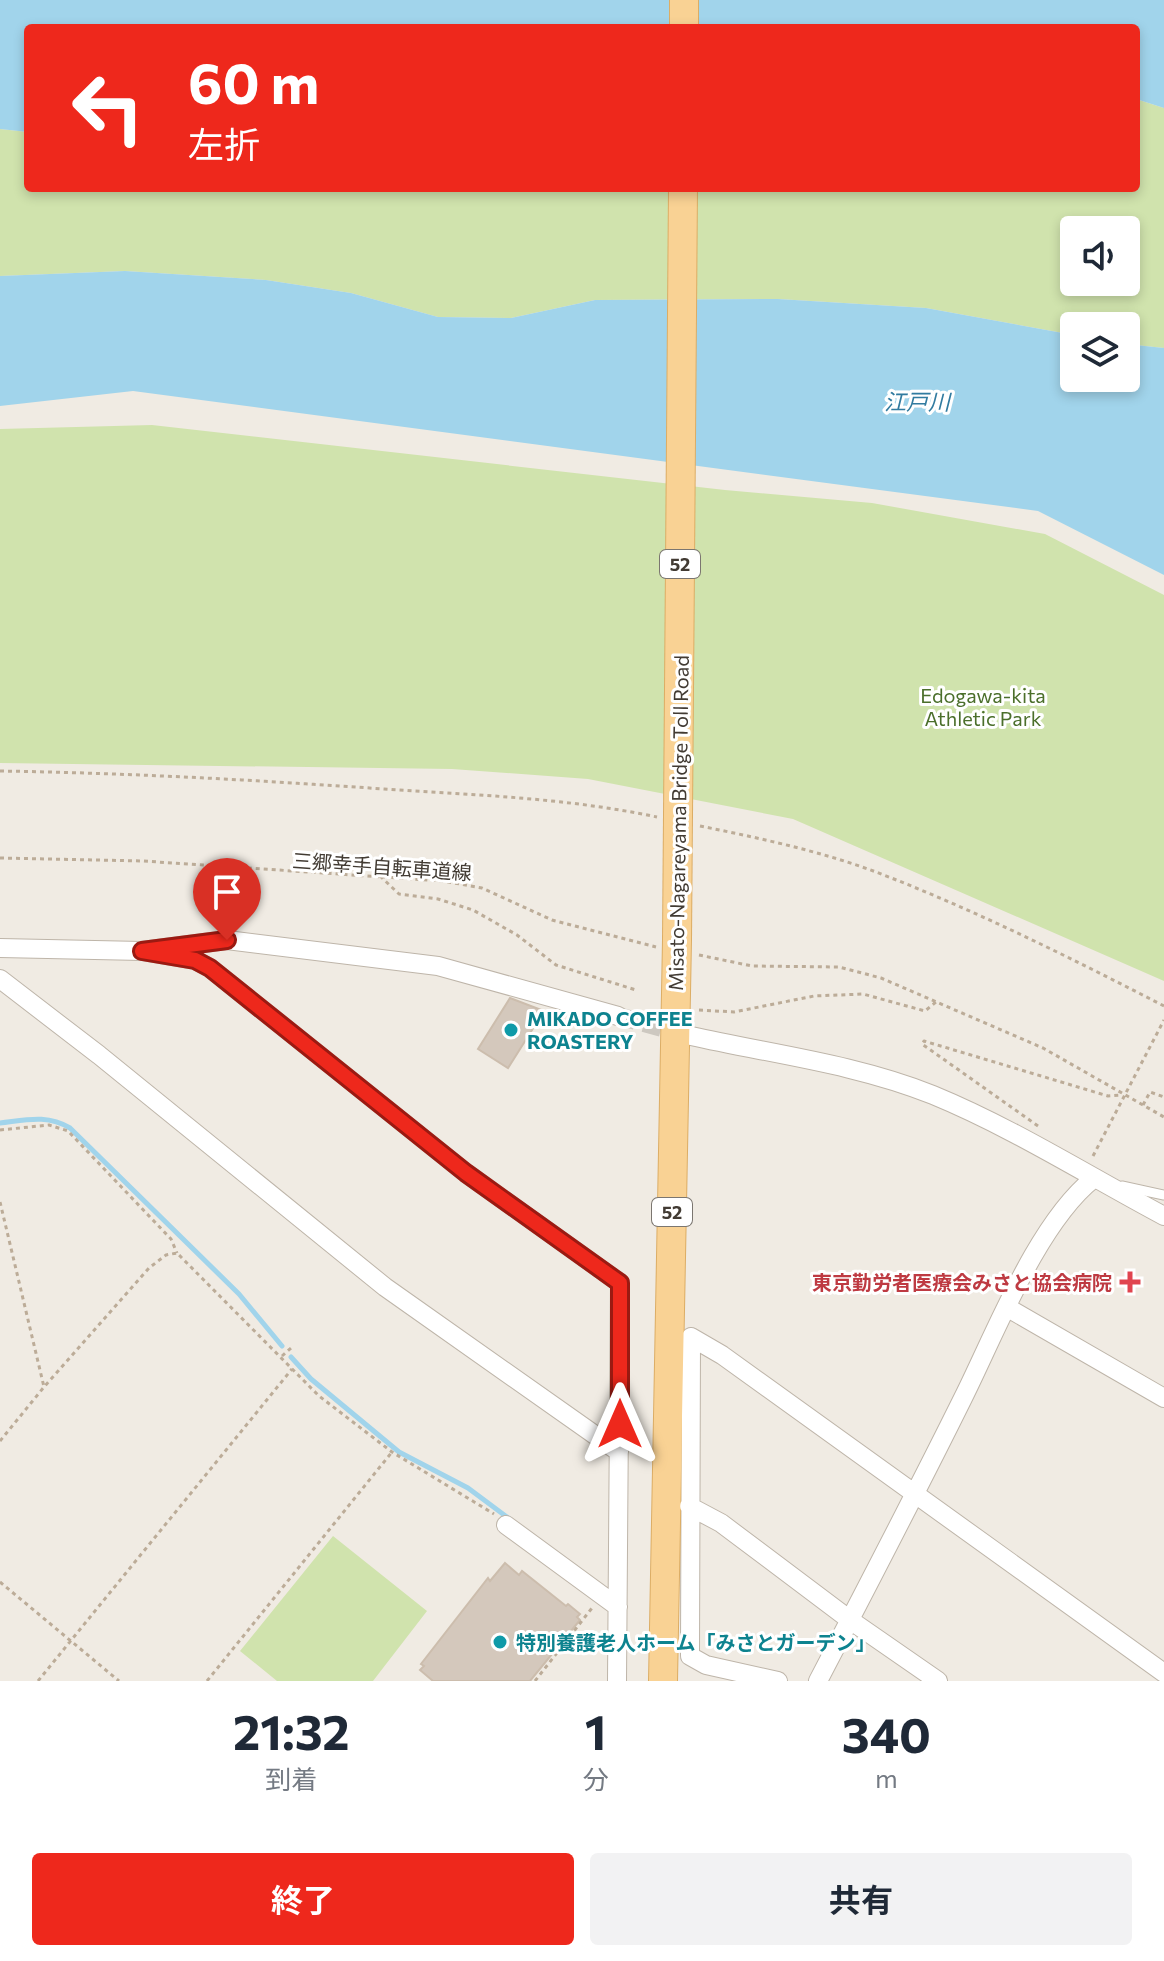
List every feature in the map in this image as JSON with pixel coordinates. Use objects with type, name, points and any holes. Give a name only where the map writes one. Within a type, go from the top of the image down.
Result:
[{"type":"main road","points":[[684,0],[684,24]]},
{"type":"main road","name":"Misato-Nagareyama Bridge Toll Road","points":[[663,1681],[668,1370],[683,1045],[677,947],[683,192]]},
{"type":"main road","name":"Misato-Nagareyama Bridge Toll Road","points":[[655,1681],[664,1650]]},
{"type":"street","points":[[142,951],[227,940],[394,960],[478,976],[618,1016]]},
{"type":"street","points":[[0,948],[142,951],[195,960],[210,968],[466,1173],[620,1283],[617,1681]]},
{"type":"street","points":[[0,979],[99,1055],[385,1287],[619,1452]]},
{"type":"street","points":[[683,1045],[855,1070],[911,1087],[1022,1137],[1164,1216]]},
{"type":"street","points":[[818,1681],[1048,1232],[1079,1190],[1095,1176]]},
{"type":"street","points":[[1008,1308],[1164,1398]]},
{"type":"street","points":[[778,1681],[706,1665],[690,1656],[691,1337],[722,1355],[1164,1673]]},
{"type":"street","points":[[689,1506],[721,1523],[850,1620],[938,1681]]},
{"type":"street","points":[[506,1525],[618,1607]]},
{"type":"lane","points":[[1095,1176],[1164,1195]]},
{"type":"path","points":[[0,771],[147,773],[540,799],[612,807],[670,819]]},
{"type":"path","points":[[699,826],[771,841],[875,872],[978,916],[1164,1006]]},
{"type":"path","name":"三郷幸手自転車道線","points":[[0,858],[143,861],[294,873],[380,876],[482,888],[552,920],[752,966],[839,967],[881,978],[991,1023],[1043,1048],[1164,1117]]},
{"type":"path","points":[[380,876],[399,894],[438,899],[473,910],[517,935],[556,965],[636,990]]},
{"type":"path","points":[[696,1009],[734,1012],[814,996],[863,994],[925,1011],[936,1002]]},
{"type":"path","points":[[1095,1176],[1124,1095],[1164,1020]]},
{"type":"path","points":[[1039,1126],[922,1044],[924,1041],[1108,1096],[1124,1095]]},
{"type":"path","points":[[1143,1105],[1150,1092],[1164,1097]]},
{"type":"path","points":[[0,1130],[49,1125],[68,1131],[171,1239],[177,1253],[319,1396],[392,1452],[484,1508],[506,1525]]},
{"type":"path","points":[[0,1202],[44,1387]]},
{"type":"path","points":[[0,1441],[149,1268],[166,1255],[177,1253]]},
{"type":"path","points":[[280,1358],[291,1348]]},
{"type":"path","points":[[38,1681],[292,1369]]},
{"type":"path","points":[[207,1681],[392,1452]]},
{"type":"path","points":[[0,1582],[119,1681]]},
{"type":"path","points":[[535,1681],[602,1596]]},
{"type":"green space","points":[[1140,100],[1164,108],[1164,348],[1140,345],[1140,312],[1060,312],[1060,332],[926,308],[778,299],[595,300],[511,318],[438,317],[351,293],[266,280],[125,271],[0,276],[0,129],[24,132],[24,192],[1140,192]]},
{"type":"green space","name":"Edogawa-kita Athletic Park","points":[[152,425],[725,490],[872,503],[1045,534],[1164,595],[1164,981],[793,819],[588,779],[452,769],[0,763],[0,429]]},
{"type":"green space","points":[[333,1536],[427,1611],[373,1681],[277,1681],[240,1651]]},
{"type":"water","points":[[0,0],[1164,0],[1164,108],[1140,100],[1140,24],[24,24],[24,132],[0,129]]},
{"type":"water","name":"江戸川","points":[[125,271],[266,280],[351,293],[438,317],[511,318],[595,300],[778,299],[926,308],[1060,332],[1060,392],[1140,392],[1140,345],[1164,348],[1164,575],[1038,511],[133,391],[0,406],[0,276]]},
{"type":"building","name":"MIKADO COFFEE ROASTERY","points":[[510,998],[544,1011],[508,1068],[478,1049]]},
{"type":"building","name":"特別養護老人ホーム「みさとガーデン」","points":[[505,1563],[519,1575],[522,1571],[566,1606],[568,1604],[580,1614],[577,1617],[580,1620],[530,1681],[433,1681],[420,1670],[424,1666],[421,1664],[488,1578],[490,1581]]},
{"type":"waterway","points":[[0,1123],[45,1119],[70,1128],[239,1294],[282,1346]]},
{"type":"waterway","points":[[291,1357],[311,1379],[399,1452],[468,1488],[511,1520]]},
{"type":"tunnel","points":[[618,1016],[684,1034]]},
{"type":"place","name":"MIKADO COFFEE ROASTERY","points":[[511,1030]]},
{"type":"place","name":"東京勤労者医療会みさと協会病院","points":[[1130,1282]]},
{"type":"place","name":"特別養護老人ホーム「みさとガーデン」","points":[[500,1642]]},
{"type":"route","points":[[227,940],[142,951],[171,954],[203,963],[466,1173],[620,1283],[620,1424]]}]
